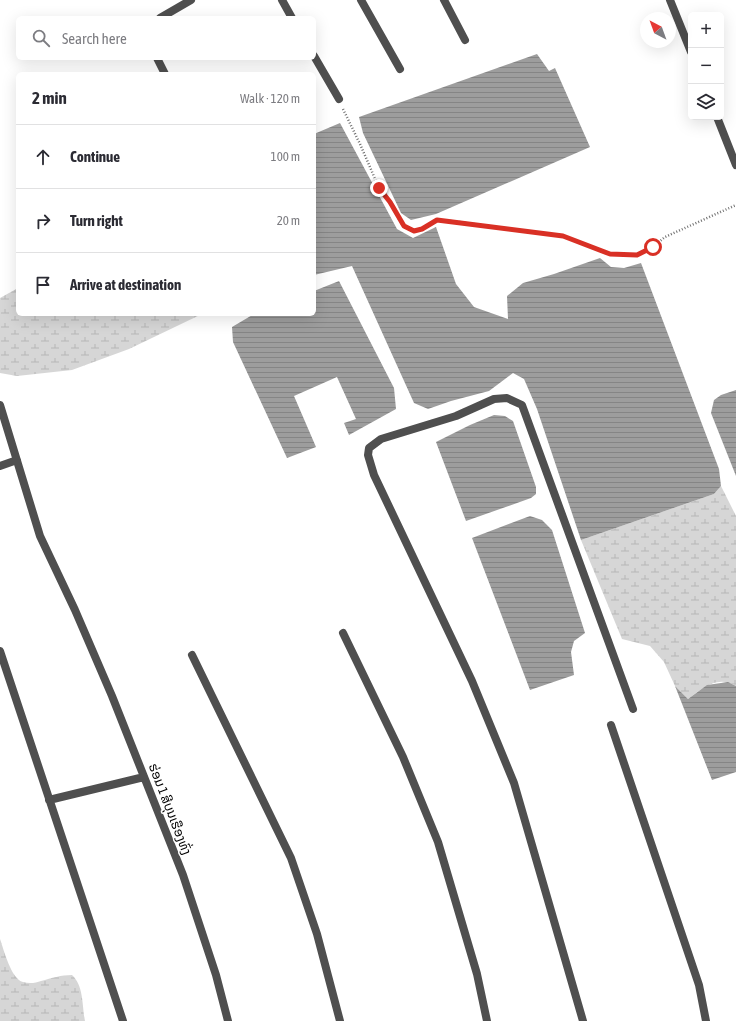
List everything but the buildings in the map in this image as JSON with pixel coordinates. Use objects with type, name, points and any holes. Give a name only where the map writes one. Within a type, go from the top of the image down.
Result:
[{"type":"street","points":[[163,16],[191,0]]},
{"type":"street","points":[[282,0],[291,16]]},
{"type":"street","points":[[361,0],[400,69]]},
{"type":"street","points":[[444,0],[465,40]]},
{"type":"street","points":[[670,0],[689,48]]},
{"type":"street","points":[[158,60],[164,72]]},
{"type":"street","points":[[316,60],[338,99]]},
{"type":"street","points":[[718,120],[736,165]]},
{"type":"street","points":[[583,1021],[514,783],[472,681],[374,475],[368,455],[369,448],[381,439],[456,416],[494,399],[507,398],[522,405],[633,709]]},
{"type":"street","name":"ຮ່ອມ 1 ສີບຸນເຮືອງທົ່ງ","points":[[0,405],[40,536],[75,610],[112,696],[183,875],[216,975],[228,1021]]},
{"type":"street","points":[[0,466],[17,460]]},
{"type":"street","points":[[343,633],[403,757],[438,842],[477,974],[487,1021]]},
{"type":"street","points":[[0,651],[123,1021]]},
{"type":"street","points":[[192,654],[291,858],[317,934],[340,1021]]},
{"type":"street","points":[[611,725],[698,985],[706,1021]]},
{"type":"street","points":[[49,800],[144,777]]},
{"type":"path","points":[[338,99],[379,188],[390,202],[404,226],[414,231],[422,229],[437,220],[563,236],[610,254],[637,255],[653,247],[665,237],[736,205]]},
{"type":"green space","points":[[16,289],[16,316],[198,316],[129,349],[72,370],[17,376],[0,373],[0,298]]},
{"type":"green space","points":[[721,486],[736,516],[736,686],[729,683],[716,682],[705,687],[688,699],[675,686],[664,662],[650,646],[622,639],[581,540],[714,494]]},
{"type":"green space","points":[[0,939],[6,957],[15,976],[23,982],[35,983],[56,977],[72,975],[81,990],[85,1021],[0,1021]]},
{"type":"shaded area","points":[[537,54],[549,71],[555,68],[590,147],[436,214],[411,220],[401,213],[363,133],[359,117]]},
{"type":"shaded area","points":[[340,123],[397,229],[413,238],[436,227],[456,284],[474,307],[508,319],[507,296],[523,283],[600,258],[611,267],[624,268],[641,263],[719,469],[721,486],[714,494],[581,540],[537,409],[524,379],[513,373],[489,391],[428,409],[414,403],[352,266],[316,275],[316,133]]},
{"type":"shaded area","points":[[339,281],[394,388],[396,409],[349,435],[344,423],[356,419],[337,377],[294,396],[316,447],[287,458],[233,342],[232,327],[251,316],[316,316],[316,290]]},
{"type":"shaded area","points":[[736,390],[736,476],[711,413],[714,400],[721,395]]},
{"type":"shaded area","points":[[494,415],[505,416],[513,421],[536,487],[536,494],[531,498],[466,521],[436,442]]},
{"type":"shaded area","points":[[530,516],[542,520],[552,530],[585,633],[574,641],[571,652],[574,675],[530,690],[472,538]]},
{"type":"shaded area","points":[[728,682],[736,686],[736,772],[712,780],[675,686],[688,699],[707,685]]},
{"type":"route","points":[[379,188],[390,202],[404,226],[414,231],[422,229],[437,220],[563,236],[610,254],[637,255],[653,247]]}]
